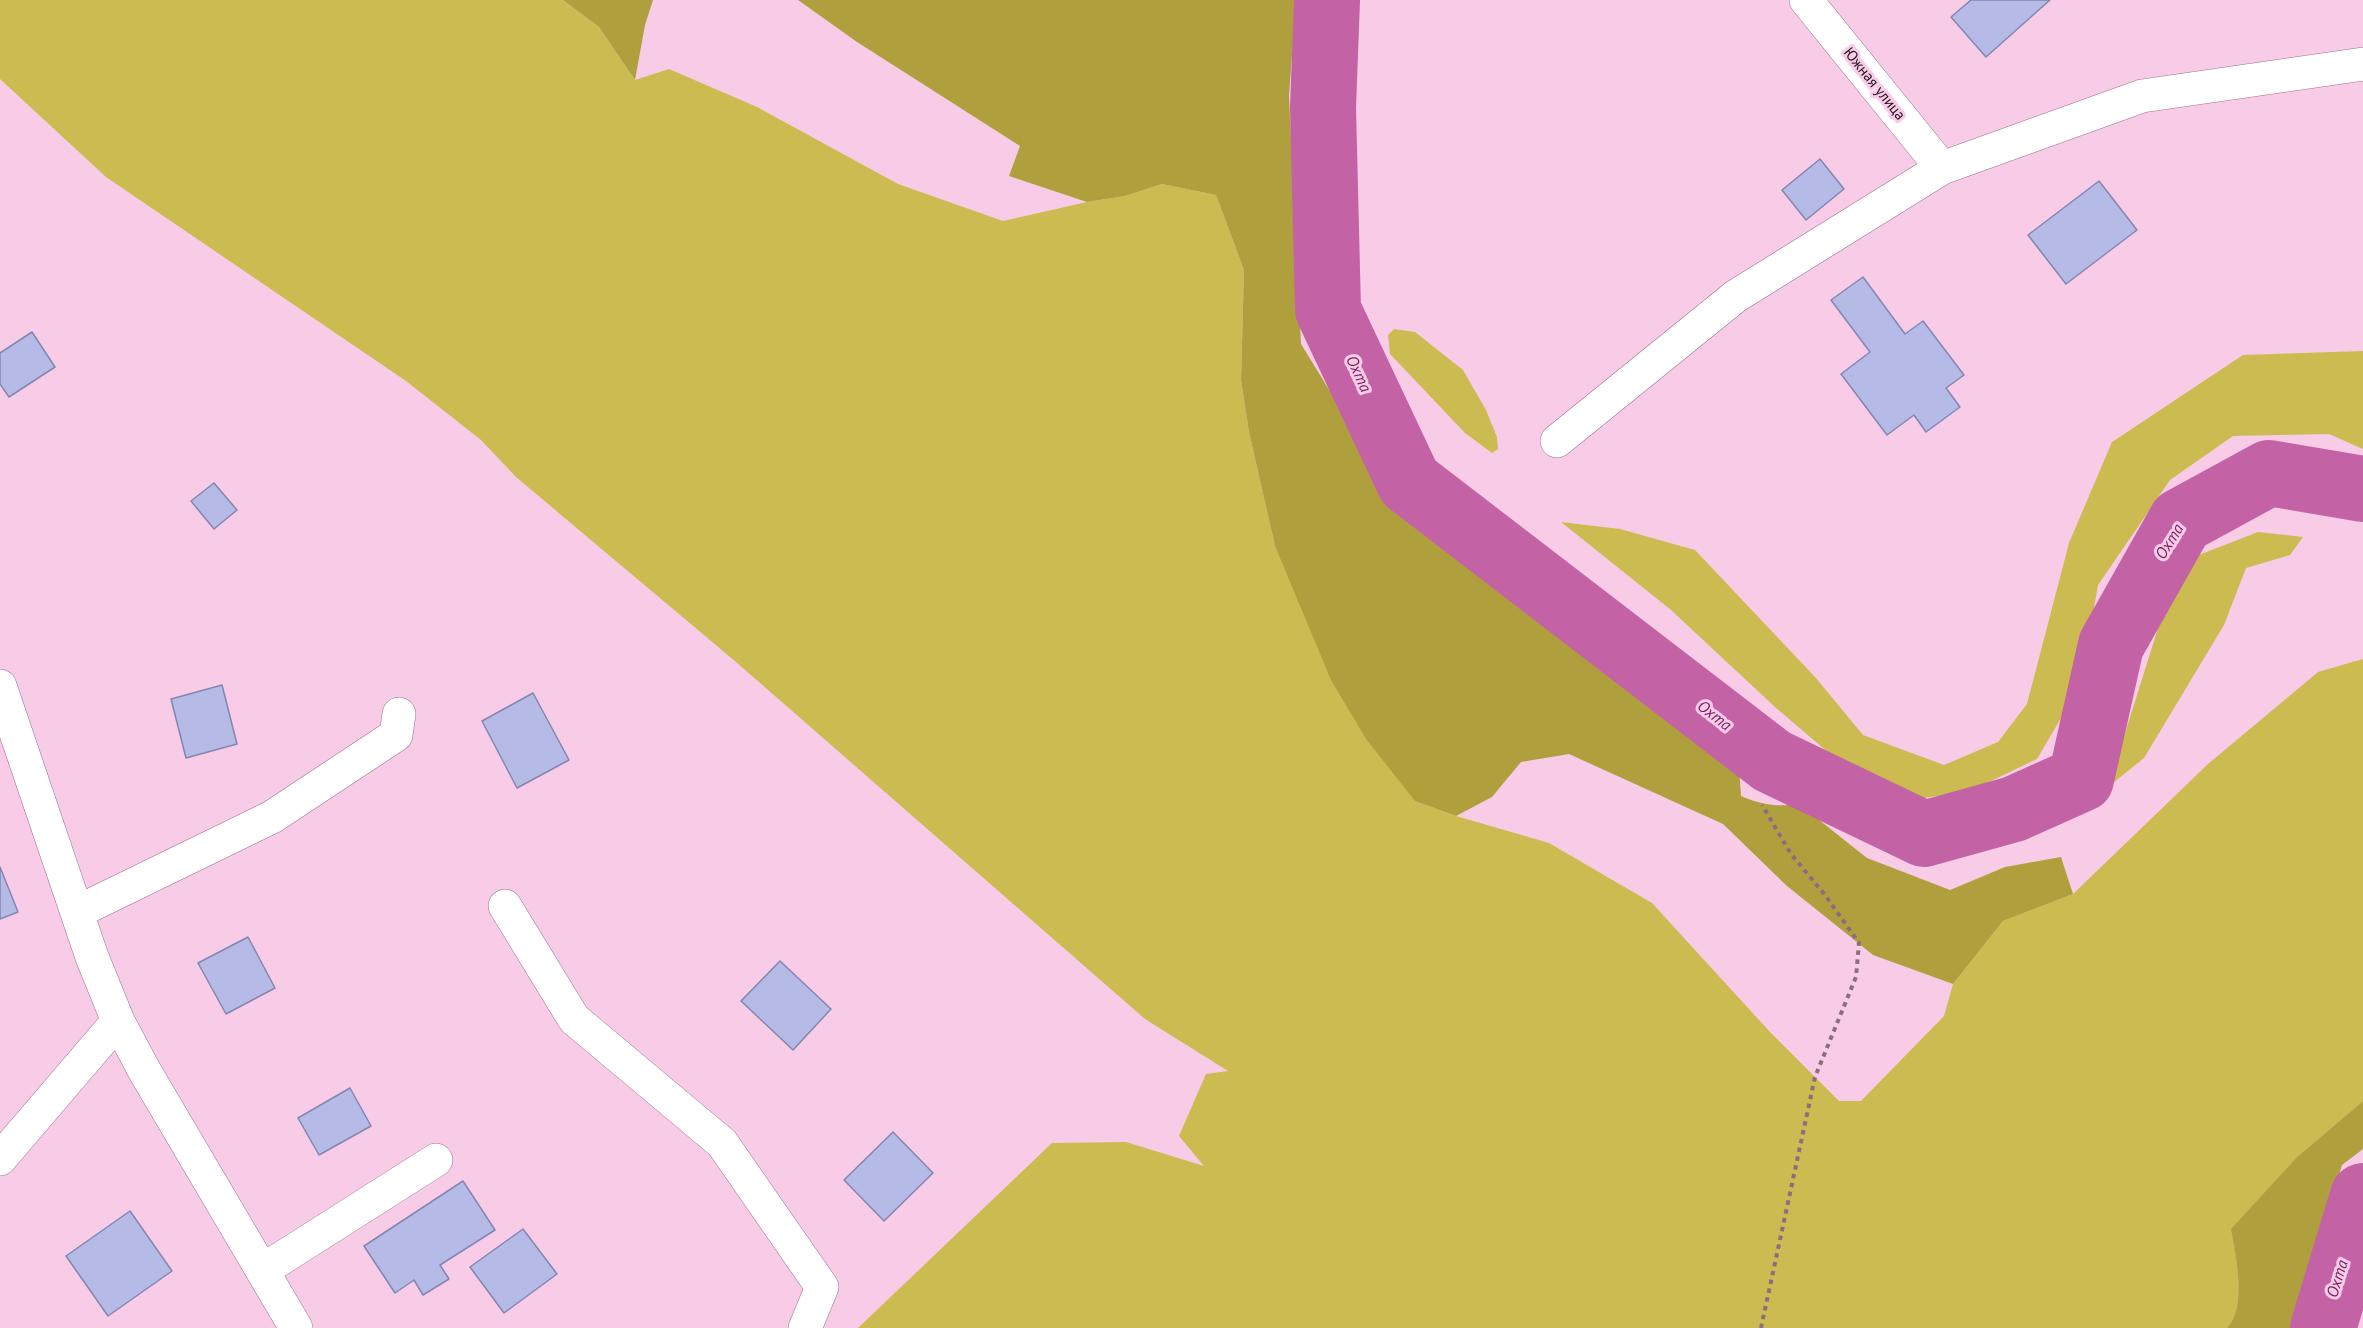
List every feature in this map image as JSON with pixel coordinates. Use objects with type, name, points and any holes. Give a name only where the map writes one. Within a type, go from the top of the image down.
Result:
[{"type":"street","name":"Южная улица","points":[[1806,0],[1942,168]]},
{"type":"street","points":[[1557,441],[1736,296],[1942,168],[2142,96],[2363,64]]},
{"type":"street","points":[[0,686],[77,912],[118,1021],[144,1070],[296,1328]]},
{"type":"street","points":[[77,912],[272,817],[396,735],[399,714]]},
{"type":"street","points":[[505,906],[574,1019],[722,1143],[822,1287],[805,1328]]},
{"type":"street","points":[[0,1159],[118,1021]]},
{"type":"street","points":[[263,1270],[436,1160]]},
{"type":"path","points":[[1761,1328],[1815,1077],[1856,977],[1858,943],[1825,895],[1791,854],[1762,805]]},
{"type":"shaded area","points":[[0,0],[563,0],[599,27],[635,80],[669,69],[757,107],[898,184],[1003,221],[1125,196],[1162,184],[1216,195],[1244,270],[1241,380],[1249,432],[1275,546],[1299,597],[1415,801],[1456,816],[1549,843],[1652,903],[1770,1032],[1839,1101],[1861,1101],[1944,1016],[1953,984],[2003,921],[2073,894],[2208,764],[2318,672],[2363,659],[2363,1101],[2297,1157],[2232,1229],[2238,1295],[2233,1319],[2227,1328],[858,1328],[1052,1143],[1126,1142],[1204,1166],[1179,1136],[1206,1074],[1228,1071],[1145,1019],[736,662],[516,477],[481,440],[406,381],[106,177],[0,79]]},
{"type":"shaded area","points":[[563,0],[653,0],[645,25],[635,80],[599,27]]},
{"type":"shaded area","points":[[798,0],[1296,0],[1289,96],[1301,344],[1403,510],[1739,767],[1741,796],[1770,804],[1799,804],[1867,858],[1950,890],[2005,867],[2061,857],[2073,894],[2003,921],[1953,984],[1873,955],[1787,886],[1723,824],[1569,754],[1521,762],[1492,797],[1456,816],[1415,801],[1366,739],[1331,680],[1275,546],[1249,432],[1241,380],[1244,270],[1216,195],[1162,184],[1125,196],[1087,202],[1009,176],[1020,146],[857,42]]},
{"type":"shaded area","points":[[1394,329],[1415,332],[1463,370],[1486,410],[1497,437],[1498,449],[1492,453],[1465,433],[1390,354],[1388,335]]},
{"type":"shaded area","points":[[2363,351],[2363,449],[2329,434],[2233,436],[2170,480],[2098,585],[2081,684],[2037,759],[1970,791],[1905,801],[1830,754],[1775,707],[1671,610],[1561,522],[1620,529],[1695,550],[1815,677],[1863,735],[1944,765],[1998,742],[2027,704],[2069,543],[2112,442],[2243,355]]},
{"type":"shaded area","points":[[2258,532],[2303,537],[2290,555],[2246,568],[2224,625],[2144,758],[2108,787],[2160,622],[2191,558]]},
{"type":"shaded area","points":[[2363,1101],[2363,1149],[2342,1165],[2293,1328],[2227,1328],[2237,1307],[2238,1295],[2237,1267],[2231,1229],[2297,1157]]},
{"type":"building","points":[[1971,0],[2050,0],[1986,57],[1951,17]]},
{"type":"building","points":[[1820,159],[1844,189],[1806,220],[1782,190]]},
{"type":"building","points":[[2099,181],[2137,230],[2066,284],[2028,235]]},
{"type":"building","points":[[1863,277],[1905,334],[1923,321],[1964,375],[1946,388],[1960,407],[1926,432],[1914,415],[1887,435],[1841,374],[1870,352],[1831,300]]},
{"type":"building","points":[[32,332],[55,367],[9,397],[0,384],[0,353]]},
{"type":"building","points":[[214,483],[237,510],[214,529],[191,501]]},
{"type":"building","points":[[222,685],[237,744],[186,758],[171,699]]},
{"type":"building","points":[[533,693],[569,760],[517,788],[482,721]]},
{"type":"building","points":[[0,867],[18,912],[0,919]]},
{"type":"building","points":[[248,937],[275,988],[226,1014],[198,963]]},
{"type":"building","points":[[780,961],[831,1009],[793,1050],[741,1001]]},
{"type":"building","points":[[350,1088],[371,1126],[319,1155],[298,1118]]},
{"type":"building","points":[[893,1132],[933,1173],[884,1221],[844,1180]]},
{"type":"building","points":[[463,1181],[495,1230],[440,1265],[449,1279],[423,1295],[414,1280],[395,1293],[364,1246]]},
{"type":"building","points":[[130,1211],[172,1271],[108,1316],[66,1256]]},
{"type":"building","points":[[523,1229],[557,1274],[504,1313],[470,1267]]},
{"type":"waterway","name":"Охта","points":[[1327,0],[1323,108],[1328,310],[1409,482],[1772,761],[1924,834],[2014,809],[2081,779],[2111,645],[2181,521],[2269,473],[2363,489]]},
{"type":"waterway","name":"Охта","points":[[2323,1328],[2363,1196]]}]
